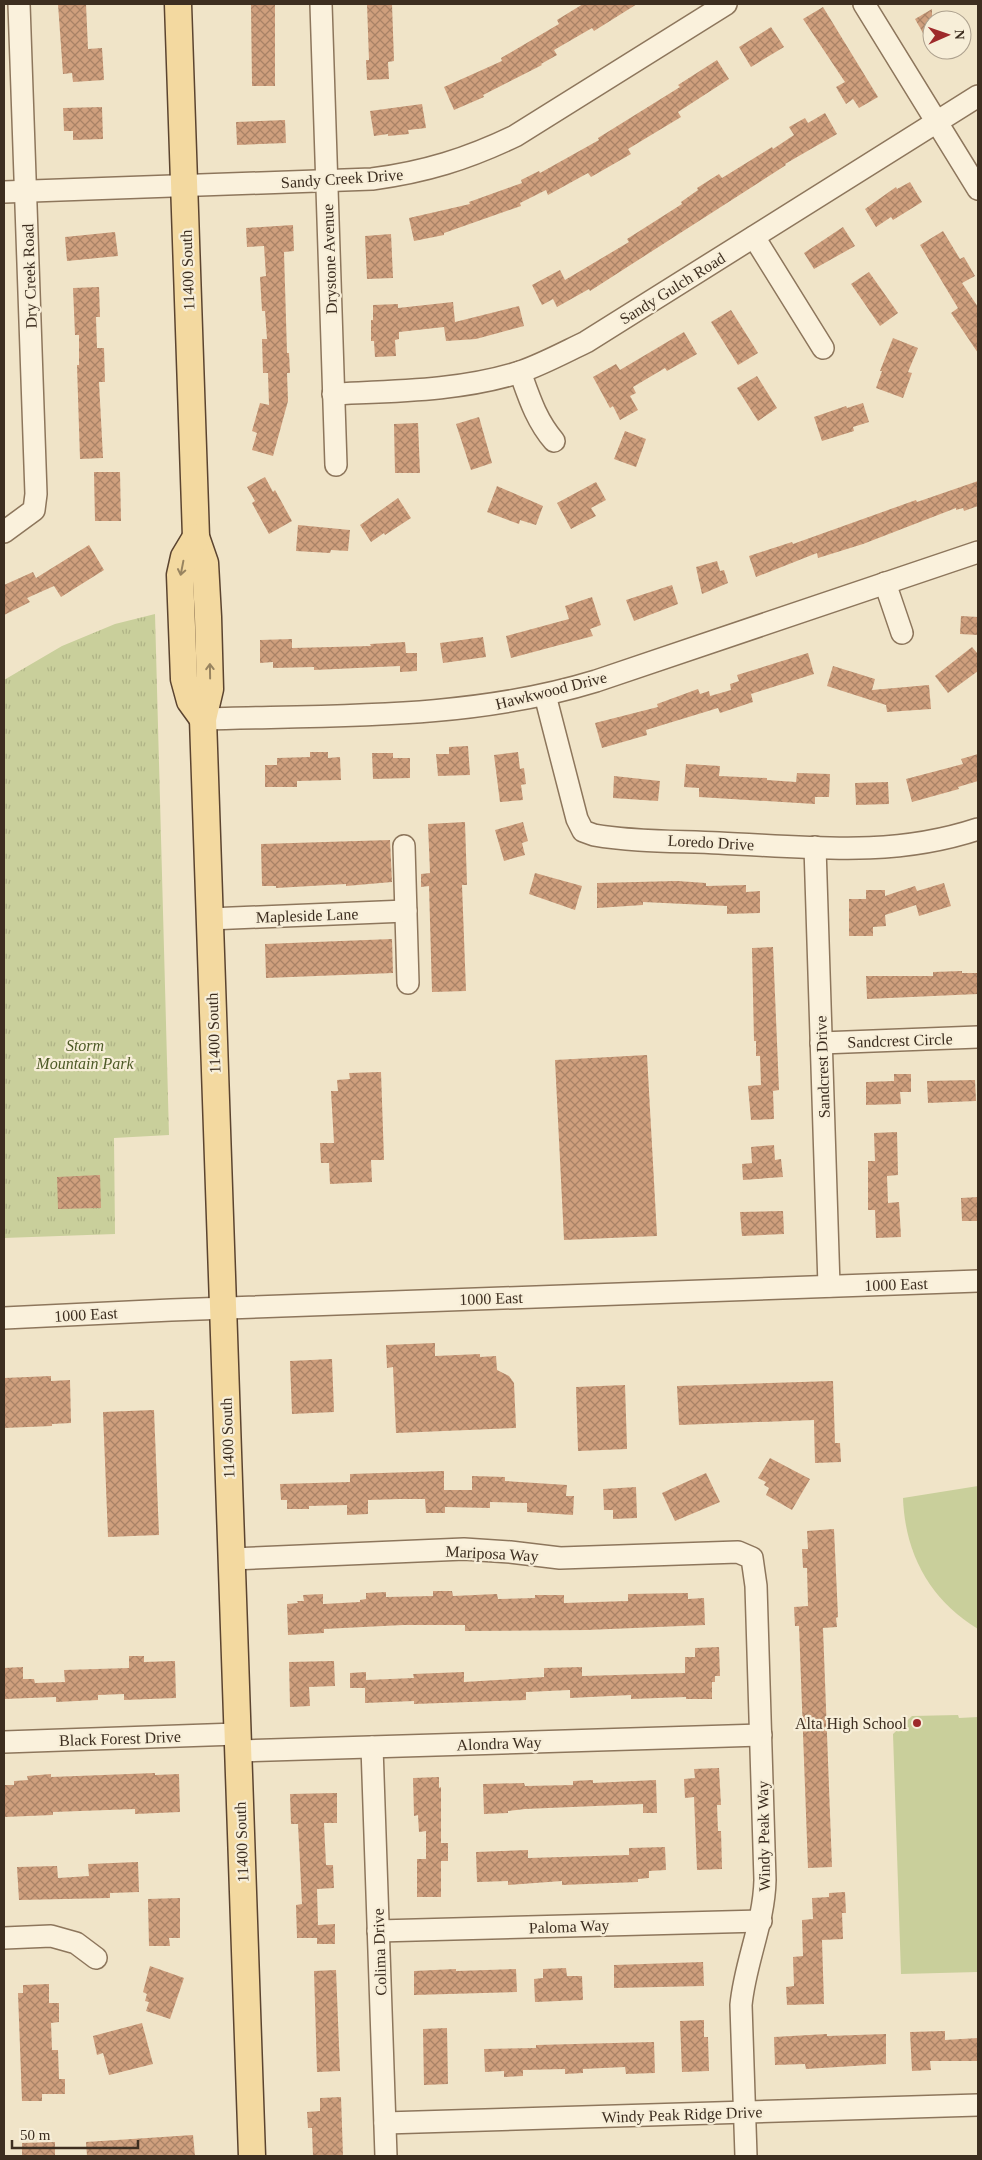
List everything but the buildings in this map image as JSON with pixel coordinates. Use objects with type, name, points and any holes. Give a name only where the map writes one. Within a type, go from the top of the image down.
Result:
[{"type":"main road","name":"11400 South","points":[[178,4],[196,537],[205,563],[208,617],[210,689],[203,719],[252,2156]]},
{"type":"street","name":"Dry Creek Road","points":[[4,532],[34,510],[36,494],[19,4]]},
{"type":"street","name":"Drystone Avenue","points":[[321,4],[336,465]]},
{"type":"street","name":"Sandy Creek Drive","points":[[4,192],[372,179],[410,174],[481,152],[515,136],[726,4]]},
{"type":"street","points":[[864,4],[978,189]]},
{"type":"street","name":"Sandy Gulch Road","points":[[333,394],[430,389],[475,383],[520,372],[553,358],[586,342],[978,96]]},
{"type":"street","points":[[754,237],[822,348]]},
{"type":"street","points":[[520,372],[534,411],[542,427],[554,441]]},
{"type":"street","name":"Hawkwood Drive","points":[[203,719],[442,710],[514,702],[596,681],[978,552]]},
{"type":"street","points":[[885,583],[902,633]]},
{"type":"street","name":"Loredo Drive","points":[[545,695],[572,806],[583,831],[606,837],[863,849],[893,848],[950,838],[978,829]]},
{"type":"street","points":[[404,846],[408,983]]},
{"type":"street","name":"Sandcrest Drive","points":[[815,847],[829,1286]]},
{"type":"street","name":"Mapleside Lane","points":[[209,919],[406,911]]},
{"type":"street","name":"Sandcrest Circle","points":[[821,1043],[978,1037]]},
{"type":"street","name":"1000 East","points":[[4,1318],[978,1280]]},
{"type":"street","name":"Mariposa Way","points":[[231,1559],[464,1549],[560,1558],[738,1552],[752,1558]]},
{"type":"street","name":"Windy Peak Way","points":[[746,2156],[741,2005],[743,1983],[761,1921],[765,1880],[756,1586],[752,1558]]},
{"type":"street","name":"Alondra Way","points":[[237,1742],[372,1747],[761,1735]]},
{"type":"street","name":"Black Forest Drive","points":[[4,1742],[237,1742]]},
{"type":"street","name":"Colima Drive","points":[[372,1747],[386,2156]]},
{"type":"street","name":"Paloma Way","points":[[378,1931],[761,1921]]},
{"type":"street","points":[[4,1938],[51,1936],[76,1943],[96,1958]]},
{"type":"street","name":"Windy Peak Ridge Drive","points":[[385,2123],[978,2105]]},
{"type":"green space","name":"Storm Mountain Park","points":[[155,614],[169,1135],[114,1138],[115,1234],[4,1238],[4,680],[62,646],[115,624]]},
{"type":"green space","points":[[978,1486],[978,1629],[946,1604],[923,1574],[909,1538],[903,1498]]},
{"type":"green space","points":[[958,1715],[959,1718],[978,1717],[978,1972],[901,1974],[893,1734],[912,1716]]},
{"type":"place","name":"Alta High School","points":[[917,1723]]}]
